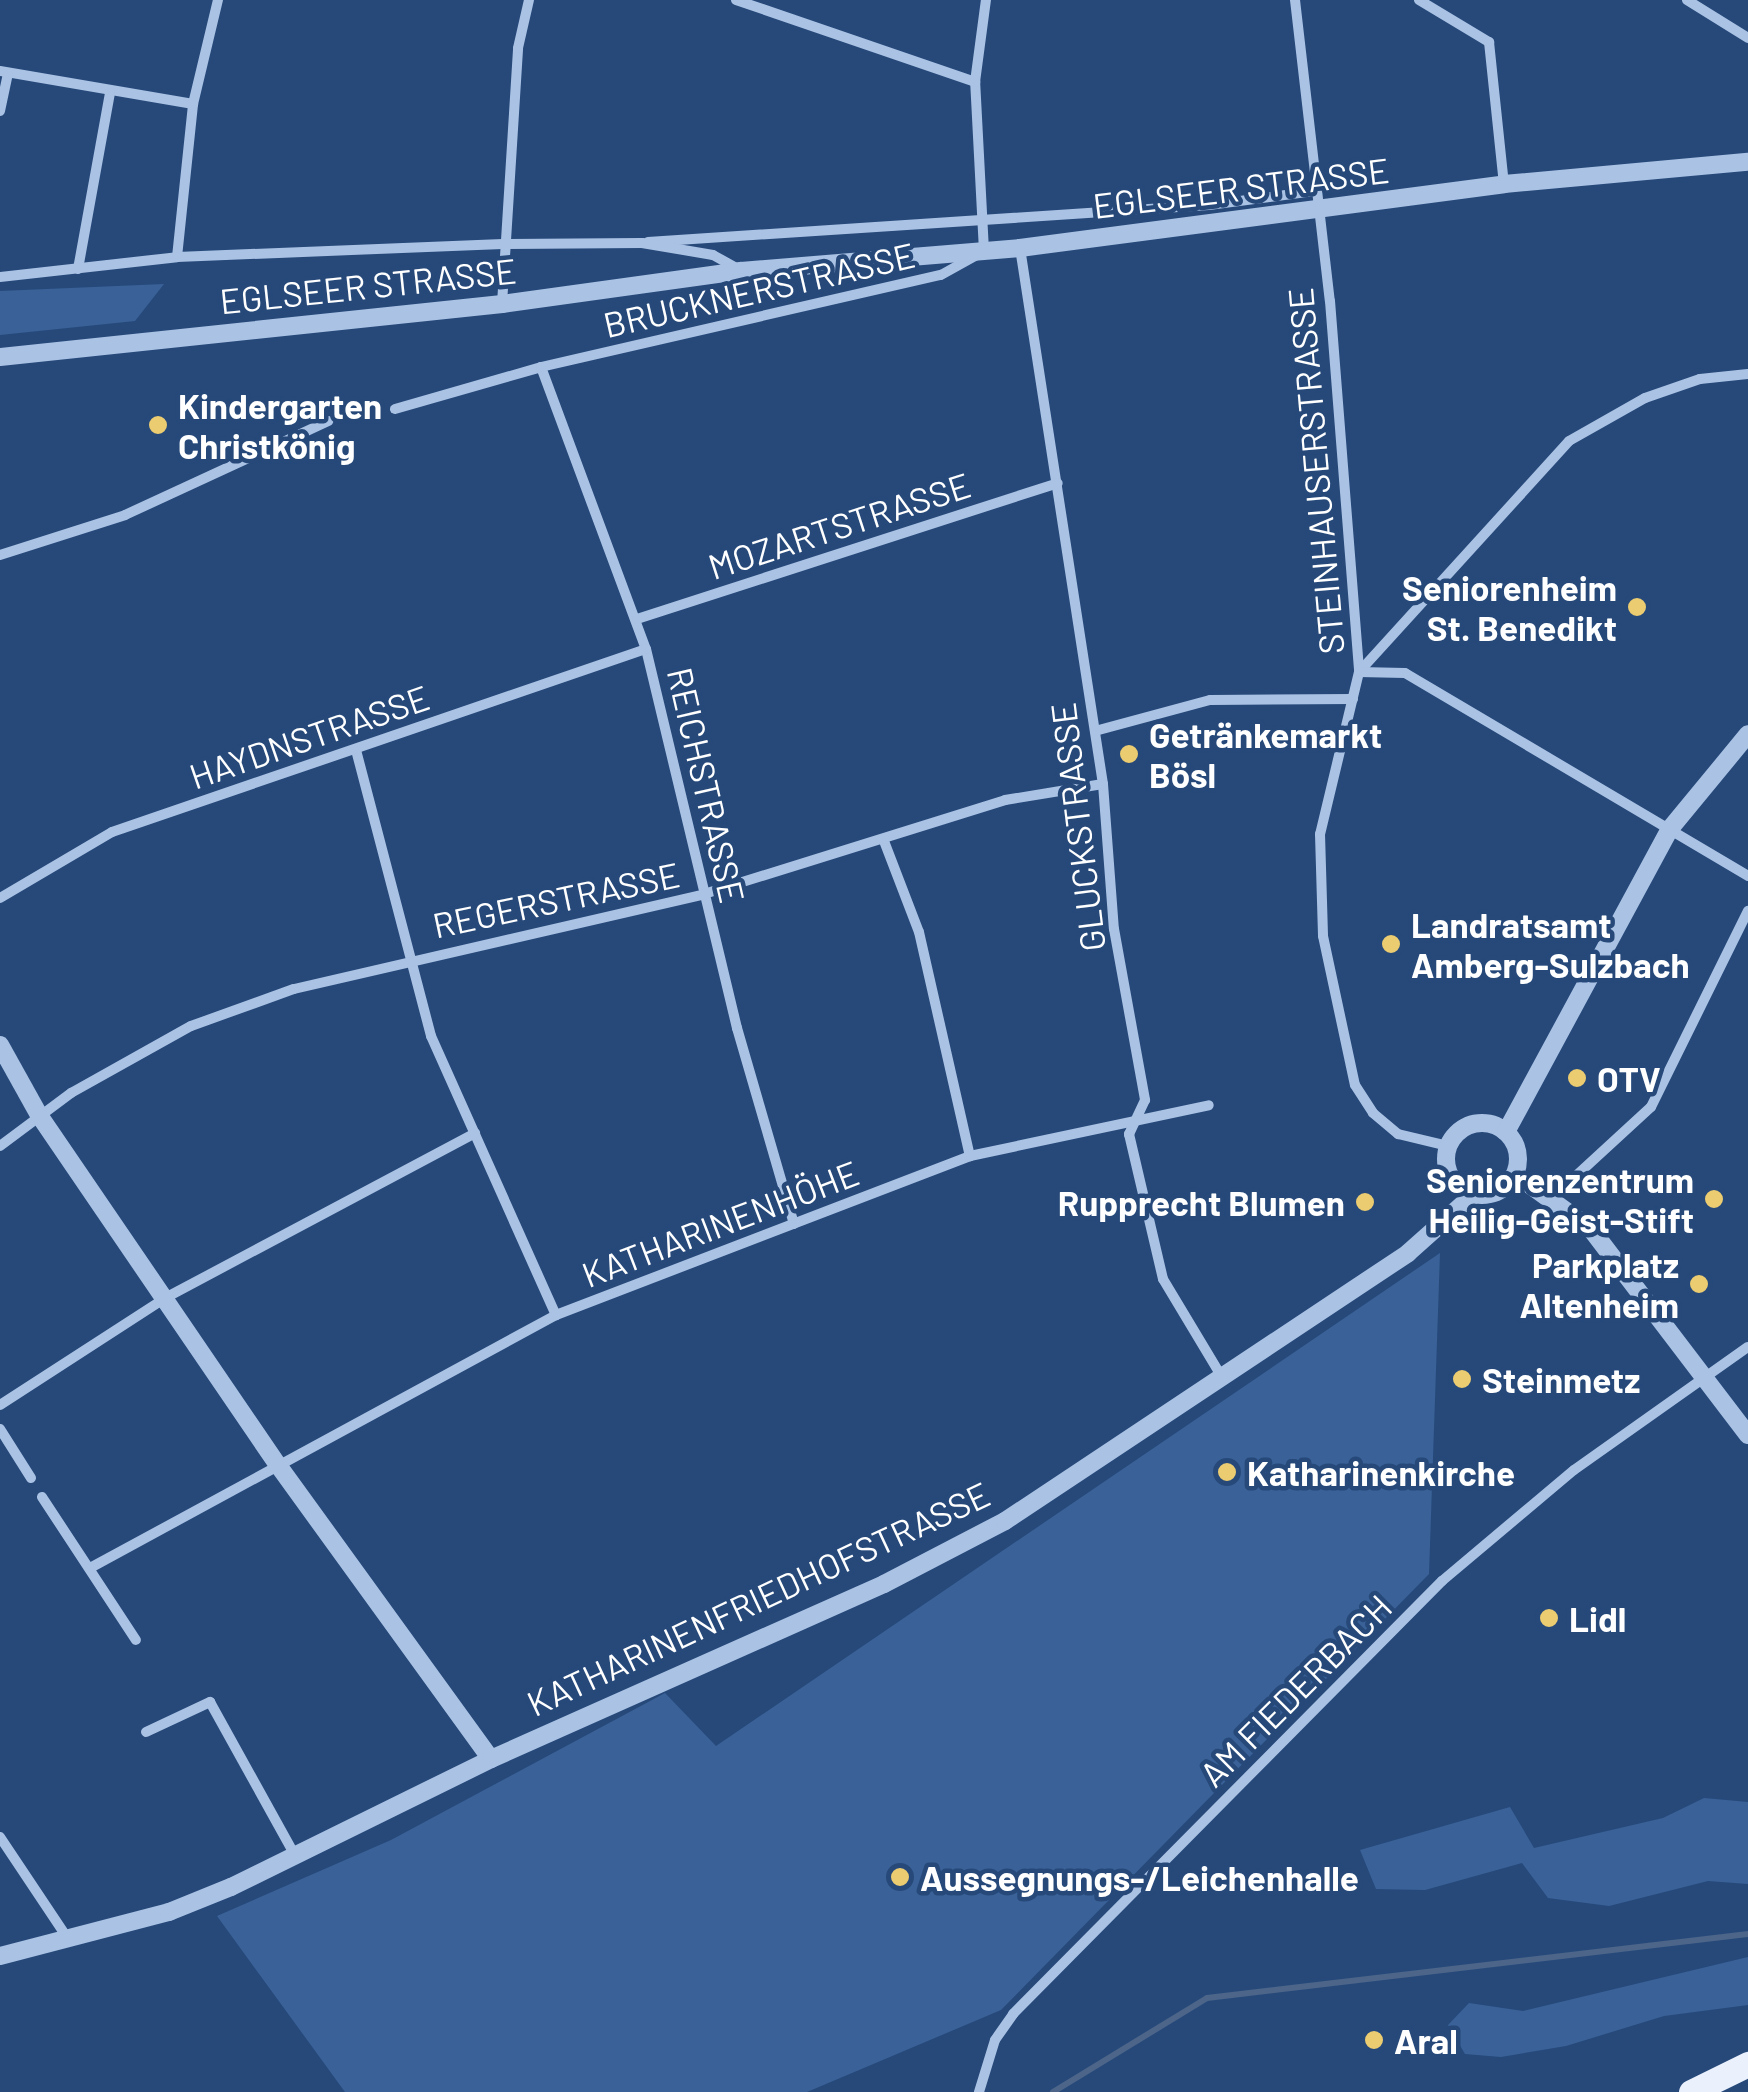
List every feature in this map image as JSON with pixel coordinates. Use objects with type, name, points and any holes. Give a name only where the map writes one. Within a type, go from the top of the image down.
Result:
[{"type":"main road","points":[[1690,2092],[1748,2064]]},
{"type":"street","points":[[177,258],[193,104],[218,0]]},
{"type":"street","points":[[502,304],[518,48],[530,0]]},
{"type":"street","points":[[736,0],[766,4],[975,82]]},
{"type":"street","points":[[984,250],[975,82],[986,0]]},
{"type":"street","name":"STEINHAUSERSTRASSE","points":[[1295,0],[1360,672],[1405,673],[1748,876]]},
{"type":"street","points":[[1419,0],[1488,42],[1504,184]]},
{"type":"street","points":[[1687,0],[1748,38]]},
{"type":"street","points":[[0,111],[4,73],[193,104]]},
{"type":"street","points":[[78,269],[110,93]]},
{"type":"street","name":"EGLSEER STRASSE","points":[[0,357],[502,304],[742,271],[1020,248],[1318,212],[1504,184],[1748,162]]},
{"type":"street","name":"EGLSEER STRASSE","points":[[0,277],[177,258],[503,244],[642,244],[982,217],[1209,205],[1316,190]]},
{"type":"street","name":"EGLSEER STRASSE","points":[[642,244],[713,256],[742,271]]},
{"type":"street","name":"GLUCKSTRASSE","points":[[1020,248],[1103,784],[1114,929],[1145,1100],[1129,1134],[1163,1279],[1223,1378]]},
{"type":"street","name":"BRUCKNERSTRASSE","points":[[395,408],[541,367],[941,275],[984,250]]},
{"type":"street","name":"REICHSTRASSE","points":[[541,367],[646,649],[704,894],[794,1224]]},
{"type":"street","points":[[1448,1146],[1398,1134],[1373,1113],[1355,1085],[1340,1038],[1323,936],[1320,834],[1360,672],[1570,440],[1645,398],[1700,379],[1748,374]]},
{"type":"street","points":[[0,555],[125,515],[328,421]]},
{"type":"street","name":"MOZARTSTRASSE","points":[[637,619],[1058,482]]},
{"type":"street","name":"HAYDNSTRASSE","points":[[0,898],[112,832],[646,649]]},
{"type":"street","points":[[1095,731],[1210,700],[1353,699]]},
{"type":"street","points":[[1506,1132],[1670,830],[1748,734]]},
{"type":"street","points":[[356,750],[431,1036],[556,1315]]},
{"type":"street","name":"REGERSTRASSE","points":[[0,1146],[39,1115],[191,1026],[294,988],[704,894],[884,841],[1005,800],[1103,784]]},
{"type":"street","points":[[884,841],[919,932],[970,1156]]},
{"type":"street","points":[[1553,1197],[1651,1108],[1748,911]]},
{"type":"street","points":[[0,1045],[39,1115],[167,1297],[278,1465],[490,1759]]},
{"type":"street","name":"KATHARINENHÖHE","points":[[90,1568],[556,1315],[970,1156],[1209,1104]]},
{"type":"street","points":[[1468,1125],[1506,1132],[1518,1154],[1515,1174],[1498,1192],[1474,1195],[1447,1170],[1448,1146],[1468,1125]]},
{"type":"street","points":[[0,1405],[167,1297],[474,1133]]},
{"type":"street","points":[[1515,1174],[1553,1197],[1591,1229],[1748,1435]]},
{"type":"street","name":"KATHARINENFRIEDHOFSTRASSE","points":[[0,1956],[169,1912],[297,1858],[490,1759],[884,1584],[1006,1522],[1408,1253],[1474,1195]]},
{"type":"street","name":"AM FIEDERBACH","points":[[979,2092],[995,2040],[1012,2014],[1442,1581],[1574,1470],[1748,1347]]},
{"type":"street","points":[[0,1430],[31,1478]]},
{"type":"street","points":[[42,1497],[136,1640]]},
{"type":"street","points":[[146,1732],[210,1702],[297,1858]]},
{"type":"street","points":[[0,1838],[68,1940]]},
{"type":"shaded area","points":[[164,284],[135,321],[0,335],[0,291]]},
{"type":"shaded area","points":[[1440,1253],[1429,1574],[1001,2010],[807,2092],[345,2092],[217,1916],[391,1840],[665,1693],[716,1746]]},
{"type":"shaded area","points":[[1704,1798],[1748,1802],[1748,1884],[1708,1881],[1609,1906],[1548,1898],[1522,1863],[1425,1890],[1376,1889],[1360,1850],[1510,1807],[1534,1848],[1663,1818]]},
{"type":"shaded area","points":[[1748,1957],[1748,2005],[1664,2016],[1566,2046],[1501,2057],[1465,2054],[1448,2025],[1469,2003],[1523,2011]]},
{"type":"waterway","points":[[1053,2092],[1207,1998],[1748,1934]]},
{"type":"place","name":"Kindergarten Christkönig","points":[[158,425]]},
{"type":"place","name":"Seniorenheim St. Benedikt","points":[[1637,607]]},
{"type":"place","name":"Getränkemarkt Bösl","points":[[1129,754]]},
{"type":"place","name":"Landratsamt Amberg-Sulzbach","points":[[1391,944]]},
{"type":"place","name":"OTV","points":[[1577,1078]]},
{"type":"place","name":"Seniorenzentrum Heilig-Geist-Stift","points":[[1714,1199]]},
{"type":"place","name":"Rupprecht Blumen","points":[[1365,1202]]},
{"type":"place","name":"Parkplatz Altenheim","points":[[1699,1284]]},
{"type":"place","name":"Steinmetz","points":[[1462,1379]]},
{"type":"place","name":"Katharinenkirche","points":[[1227,1472]]},
{"type":"place","name":"Lidl","points":[[1549,1618]]},
{"type":"place","name":"Aussegnungs-/Leichenhalle","points":[[900,1877]]},
{"type":"place","name":"Aral","points":[[1374,2040]]}]
